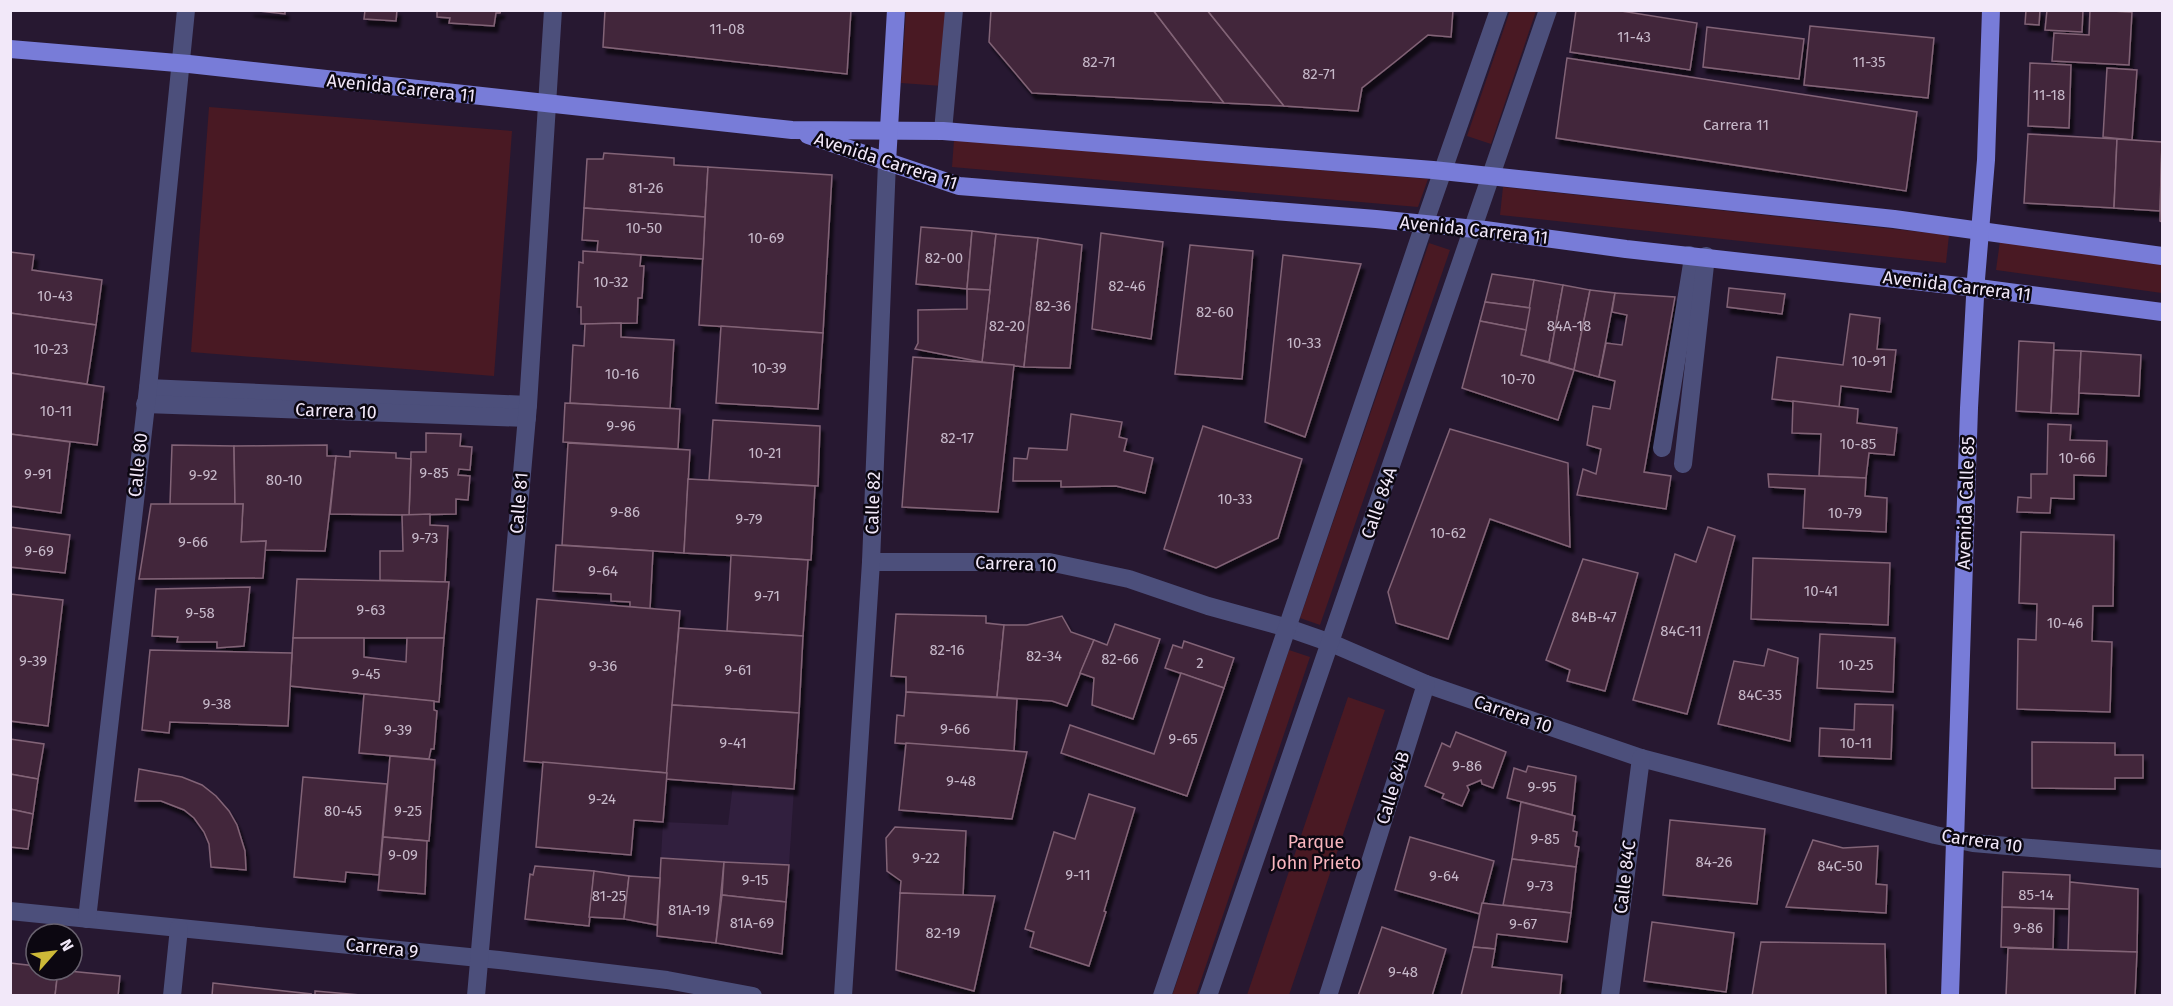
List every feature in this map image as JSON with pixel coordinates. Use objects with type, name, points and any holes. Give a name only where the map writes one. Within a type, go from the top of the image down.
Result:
[{"type":"main road","name":"Calle 82","points":[[887,162],[896,10]]},
{"type":"main road","name":"Avenida Calle 85","points":[[1950,996],[1969,408],[1986,160],[1991,10]]},
{"type":"main road","name":"Avenida Carrera 11","points":[[10,49],[182,64],[792,130],[943,131],[1443,171],[1894,219],[2163,256]]},
{"type":"main road","name":"Avenida Carrera 11","points":[[792,130],[959,186],[1473,229],[2163,312]]},
{"type":"street","name":"Calle 80","points":[[87,919],[147,396],[186,10]]},
{"type":"street","name":"Calle 81","points":[[476,996],[528,411],[553,10]]},
{"type":"street","points":[[943,131],[954,10]]},
{"type":"street","points":[[1162,996],[1499,10]]},
{"type":"street","name":"Calle 84A","points":[[1208,996],[1548,10]]},
{"type":"street","name":"Calle 82","points":[[843,996],[871,562],[887,162]]},
{"type":"street","points":[[1662,448],[1692,264],[1698,256]]},
{"type":"street","points":[[1683,464],[1698,256]]},
{"type":"street","name":"Carrera 10","points":[[147,396],[528,411]]},
{"type":"street","name":"Carrera 10","points":[[871,562],[1048,562],[1129,579],[1208,606],[1288,628],[1331,643],[1426,684],[1641,758],[1973,843],[2163,859]]},
{"type":"street","name":"Calle 84B","points":[[1328,996],[1426,684]]},
{"type":"street","name":"Calle 84C","points":[[1610,996],[1641,758]]},
{"type":"street","name":"Carrera 9","points":[[10,911],[479,958],[667,988],[753,996]]},
{"type":"street","points":[[172,996],[179,928]]},
{"type":"shaded area","points":[[733,784],[794,789],[789,865],[661,858],[663,822],[728,825]]},
{"type":"green space","points":[[906,11],[947,11],[942,86],[901,83]]},
{"type":"green space","points":[[1510,11],[1536,11],[1491,144],[1467,136]]},
{"type":"green space","points":[[209,107],[512,131],[494,376],[191,352]]},
{"type":"green space","points":[[954,140],[1428,179],[1418,207],[952,167]]},
{"type":"green space","points":[[1503,187],[1949,235],[1946,263],[1500,215]]},
{"type":"green space","points":[[2000,241],[2162,264],[2162,293],[1996,270]]},
{"type":"green space","points":[[1429,243],[1450,250],[1320,625],[1300,618]]},
{"type":"green space","points":[[1289,650],[1310,657],[1196,995],[1172,996]]},
{"type":"green space","name":"Parque John Prieto","points":[[1348,697],[1385,710],[1289,995],[1247,995]]},
{"type":"building","points":[[250,10],[285,10],[285,14]]},
{"type":"building","points":[[365,10],[397,10],[396,21],[364,19]]},
{"type":"building","points":[[437,10],[501,10],[500,13],[496,13],[494,26],[449,23],[450,18],[437,17]]},
{"type":"building","points":[[605,10],[851,10],[847,74],[603,47]]},
{"type":"building","points":[[991,10],[1153,10],[1224,103],[1032,93],[989,42]]},
{"type":"building","points":[[1153,10],[1207,10],[1284,106],[1224,103]]},
{"type":"building","points":[[1207,10],[1453,10],[1451,37],[1428,35],[1362,88],[1358,111],[1284,106]]},
{"type":"building","points":[[1576,10],[1615,10],[1697,23],[1690,70],[1570,52]]},
{"type":"building","points":[[2026,10],[2040,10],[2039,25],[2025,24]]},
{"type":"building","points":[[2047,10],[2083,10],[2082,32],[2045,30]]},
{"type":"building","points":[[2090,10],[2132,12],[2129,65],[2052,61],[2054,33],[2089,35]]},
{"type":"building","points":[[1810,26],[1934,38],[1928,98],[1804,85]]},
{"type":"building","points":[[1707,27],[1804,39],[1799,79],[1703,67]]},
{"type":"building","points":[[1567,58],[1917,112],[1906,191],[1556,138]]},
{"type":"building","points":[[2030,63],[2071,65],[2069,128],[2028,126]]},
{"type":"building","points":[[2107,68],[2137,70],[2132,140],[2103,137]]},
{"type":"building","points":[[2028,134],[2117,139],[2114,208],[2024,203]]},
{"type":"building","points":[[2117,139],[2162,142],[2160,211],[2114,208]]},
{"type":"building","points":[[2162,142],[2162,222],[2160,221]]},
{"type":"building","points":[[604,153],[674,158],[674,165],[708,167],[705,217],[584,208],[587,159],[603,159]]},
{"type":"building","points":[[708,167],[832,175],[823,333],[699,325]]},
{"type":"building","points":[[584,208],[705,217],[703,259],[597,252],[598,241],[582,240]]},
{"type":"building","points":[[921,227],[972,231],[967,289],[916,284]]},
{"type":"building","points":[[972,231],[996,234],[990,290],[967,289]]},
{"type":"building","points":[[1101,233],[1163,242],[1151,339],[1092,329]]},
{"type":"building","points":[[996,234],[1038,238],[1024,367],[982,362]]},
{"type":"building","points":[[1038,238],[1082,245],[1070,368],[1024,367]]},
{"type":"building","points":[[1190,245],[1253,251],[1242,379],[1175,374]]},
{"type":"building","points":[[583,251],[641,255],[640,266],[644,266],[642,298],[638,298],[637,323],[581,324],[581,307],[577,307],[579,262],[583,263]]},
{"type":"building","points":[[10,252],[34,255],[32,270],[102,280],[96,325],[10,313]]},
{"type":"building","points":[[1283,255],[1361,264],[1305,437],[1265,422]]},
{"type":"building","points":[[1492,274],[1534,280],[1530,308],[1485,302]]},
{"type":"building","points":[[1534,280],[1563,285],[1549,362],[1521,355]]},
{"type":"building","points":[[1563,285],[1590,290],[1574,370],[1549,362]]},
{"type":"building","points":[[1729,288],[1785,294],[1782,314],[1727,307]]},
{"type":"building","points":[[967,289],[990,290],[982,362],[915,349],[918,343],[918,310],[967,309]]},
{"type":"building","points":[[1590,290],[1615,293],[1599,377],[1574,370]]},
{"type":"building","points":[[1615,293],[1675,297],[1644,472],[1671,476],[1666,509],[1577,495],[1583,469],[1596,474],[1601,449],[1587,445],[1593,406],[1610,409],[1615,381],[1599,377],[1606,343],[1622,345],[1627,315],[1612,312]]},
{"type":"building","points":[[1485,302],[1530,308],[1526,330],[1480,321]]},
{"type":"building","points":[[10,313],[96,325],[87,384],[10,373]]},
{"type":"building","points":[[1850,314],[1880,318],[1877,349],[1896,350],[1891,392],[1841,386],[1839,407],[1772,399],[1777,357],[1843,365]]},
{"type":"building","points":[[1480,321],[1526,330],[1521,355],[1574,370],[1558,420],[1462,388]]},
{"type":"building","points":[[621,323],[621,337],[674,340],[670,409],[570,403],[573,345],[584,346],[585,324]]},
{"type":"building","points":[[721,326],[823,333],[818,409],[716,403]]},
{"type":"building","points":[[2019,341],[2054,343],[2051,413],[2016,411]]},
{"type":"building","points":[[2054,350],[2081,351],[2078,414],[2051,413]]},
{"type":"building","points":[[2081,351],[2141,355],[2139,396],[2079,393]]},
{"type":"building","points":[[913,357],[1014,365],[998,512],[902,507]]},
{"type":"building","points":[[10,373],[104,387],[97,445],[10,434]]},
{"type":"building","points":[[1793,401],[1858,409],[1857,423],[1897,428],[1894,455],[1869,453],[1866,478],[1819,476],[1821,434],[1792,433]]},
{"type":"building","points":[[565,403],[680,409],[678,449],[563,442]]},
{"type":"building","points":[[1071,414],[1122,422],[1119,437],[1127,439],[1124,451],[1153,458],[1145,493],[1116,486],[1061,487],[1061,481],[1013,481],[1014,458],[1027,459],[1029,448],[1067,450]]},
{"type":"building","points":[[713,420],[820,426],[818,486],[709,480]]},
{"type":"building","points":[[2048,424],[2071,425],[2070,440],[2107,441],[2106,476],[2074,475],[2074,499],[2051,498],[2050,513],[2017,512],[2018,497],[2031,498],[2031,474],[2047,474]]},
{"type":"building","points":[[1203,426],[1302,459],[1278,538],[1216,568],[1164,549]]},
{"type":"building","points":[[1450,429],[1568,463],[1570,547],[1490,519],[1448,639],[1396,623],[1388,592]]},
{"type":"building","points":[[426,433],[461,434],[460,446],[472,447],[470,470],[459,469],[458,475],[470,476],[468,500],[456,499],[456,514],[409,515],[411,452],[426,452]]},
{"type":"building","points":[[10,434],[70,442],[61,513],[10,506]]},
{"type":"building","points":[[568,443],[690,450],[684,553],[562,545]]},
{"type":"building","points":[[172,445],[234,446],[235,504],[170,504]]},
{"type":"building","points":[[327,445],[327,456],[336,456],[325,551],[265,550],[266,541],[241,542],[243,504],[235,504],[234,446]]},
{"type":"building","points":[[350,451],[396,453],[396,458],[411,459],[409,515],[330,514],[336,456],[350,457]]},
{"type":"building","points":[[1768,474],[1866,478],[1865,496],[1887,498],[1886,532],[1803,528],[1805,489],[1769,487]]},
{"type":"building","points":[[688,479],[815,486],[811,560],[684,553]]},
{"type":"building","points":[[151,504],[243,504],[241,542],[266,541],[263,578],[139,579]]},
{"type":"building","points":[[430,514],[430,525],[448,526],[445,582],[380,580],[380,551],[403,551],[402,515]]},
{"type":"building","points":[[10,527],[70,535],[65,573],[10,567]]},
{"type":"building","points":[[1708,527],[1735,536],[1687,714],[1633,700],[1675,554],[1696,562]]},
{"type":"building","points":[[2021,532],[2114,535],[2113,606],[2093,606],[2092,641],[2112,642],[2110,712],[2017,709],[2018,639],[2036,640],[2037,604],[2019,603]]},
{"type":"building","points":[[556,545],[653,551],[650,609],[630,607],[630,602],[611,601],[611,594],[553,591]]},
{"type":"building","points":[[731,555],[808,560],[803,636],[727,631]]},
{"type":"building","points":[[1753,558],[1890,563],[1888,625],[1751,619]]},
{"type":"building","points":[[1583,559],[1638,573],[1605,691],[1567,681],[1570,670],[1546,660]]},
{"type":"building","points":[[297,579],[449,582],[444,638],[293,638]]},
{"type":"building","points":[[250,587],[244,646],[217,648],[217,642],[177,642],[178,637],[152,636],[156,589]]},
{"type":"building","points":[[10,594],[63,600],[48,726],[10,721]]},
{"type":"building","points":[[537,599],[680,611],[667,773],[524,761]]},
{"type":"building","points":[[896,614],[986,616],[986,623],[1004,625],[997,697],[906,692],[906,677],[891,676]]},
{"type":"building","points":[[1062,616],[1071,632],[1094,640],[1067,706],[1052,701],[997,697],[1004,625],[1027,625]]},
{"type":"building","points":[[1115,624],[1160,639],[1133,719],[1092,705],[1094,678],[1080,673],[1094,640],[1107,645]]},
{"type":"building","points":[[679,628],[803,636],[799,713],[672,705]]},
{"type":"building","points":[[1820,634],[1895,638],[1893,692],[1817,688]]},
{"type":"building","points":[[293,638],[364,638],[364,657],[406,662],[407,638],[444,638],[439,702],[290,686]]},
{"type":"building","points":[[1184,641],[1234,658],[1224,688],[1165,668],[1173,645],[1182,648]]},
{"type":"building","points":[[1768,649],[1798,658],[1790,741],[1718,724],[1734,661],[1764,666]]},
{"type":"building","points":[[150,650],[292,653],[288,726],[170,722],[169,733],[142,730]]},
{"type":"building","points":[[1181,673],[1224,688],[1187,796],[1061,753],[1070,725],[1154,754]]},
{"type":"building","points":[[906,692],[1017,699],[1014,751],[895,743],[897,715],[904,716]]},
{"type":"building","points":[[364,694],[434,701],[434,710],[437,711],[434,749],[431,749],[429,759],[359,753]]},
{"type":"building","points":[[1855,704],[1893,705],[1891,759],[1819,756],[1820,728],[1854,730]]},
{"type":"building","points":[[672,705],[799,713],[794,789],[666,779]]},
{"type":"building","points":[[1456,732],[1506,752],[1493,788],[1482,784],[1481,780],[1467,786],[1469,790],[1462,806],[1442,798],[1444,794],[1425,786],[1442,743],[1450,747]]},
{"type":"building","points":[[10,739],[44,744],[38,779],[10,774]]},
{"type":"building","points":[[2032,742],[2115,743],[2115,755],[2143,755],[2143,778],[2115,778],[2115,789],[2032,788]]},
{"type":"building","points":[[906,743],[1027,752],[1012,819],[899,810]]},
{"type":"building","points":[[390,756],[435,760],[429,841],[383,837]]},
{"type":"building","points":[[543,762],[667,773],[663,822],[634,820],[631,855],[536,847]]},
{"type":"building","points":[[1528,766],[1576,776],[1572,815],[1507,798],[1514,768],[1526,772]]},
{"type":"building","points":[[139,769],[182,777],[202,785],[216,796],[237,825],[245,851],[246,870],[211,867],[209,844],[204,832],[194,818],[184,810],[161,801],[135,801]]},
{"type":"building","points":[[10,774],[38,779],[33,814],[10,809]]},
{"type":"building","points":[[303,777],[387,784],[379,875],[346,872],[345,882],[294,877]]},
{"type":"building","points":[[1089,794],[1135,808],[1089,966],[1030,947],[1034,932],[1025,929],[1054,832],[1075,839]]},
{"type":"building","points":[[1521,802],[1575,816],[1573,831],[1577,832],[1575,846],[1579,847],[1576,867],[1512,859]]},
{"type":"building","points":[[10,809],[33,814],[28,849],[10,847]]},
{"type":"building","points":[[1670,820],[1765,829],[1757,904],[1663,895]]},
{"type":"building","points":[[895,827],[966,831],[963,896],[900,893],[901,881],[887,871],[886,838]]},
{"type":"building","points":[[383,837],[427,841],[425,894],[378,890]]},
{"type":"building","points":[[1410,837],[1494,861],[1480,914],[1395,890]]},
{"type":"building","points":[[1813,840],[1843,848],[1878,846],[1876,884],[1887,885],[1886,913],[1786,907]]},
{"type":"building","points":[[661,858],[724,862],[716,943],[657,936]]},
{"type":"building","points":[[1512,859],[1576,867],[1571,913],[1503,905]]},
{"type":"building","points":[[724,862],[789,865],[786,902],[722,895]]},
{"type":"building","points":[[535,866],[594,871],[589,926],[525,919],[530,874],[533,875]]},
{"type":"building","points":[[594,871],[629,876],[624,919],[589,917]]},
{"type":"building","points":[[2003,872],[2070,875],[2069,909],[2002,907]]},
{"type":"building","points":[[629,876],[660,878],[657,925],[624,919]]},
{"type":"building","points":[[2070,882],[2138,889],[2137,952],[2068,950]]},
{"type":"building","points":[[900,893],[995,896],[974,991],[896,970]]},
{"type":"building","points":[[722,895],[786,902],[782,954],[716,943]]},
{"type":"building","points":[[1482,903],[1571,913],[1567,942],[1497,934],[1495,949],[1473,947]]},
{"type":"building","points":[[2002,907],[2054,909],[2053,949],[2001,947]]},
{"type":"building","points":[[1652,922],[1734,933],[1726,992],[1644,981]]},
{"type":"building","points":[[1382,927],[1446,949],[1432,996],[1358,996]]},
{"type":"building","points":[[1761,942],[1885,944],[1886,996],[1752,996]]},
{"type":"building","points":[[1473,947],[1495,949],[1492,967],[1562,975],[1560,996],[1461,996]]},
{"type":"building","points":[[2008,948],[2137,952],[2135,996],[2006,996]]},
{"type":"building","points":[[10,963],[24,965],[24,982],[57,982],[55,996],[10,996]]},
{"type":"building","points":[[84,973],[120,976],[118,996],[55,996],[57,982],[84,982]]},
{"type":"building","points":[[213,983],[311,994],[310,996],[212,996]]},
{"type":"building","points":[[315,991],[360,995],[360,996],[315,996]]}]
